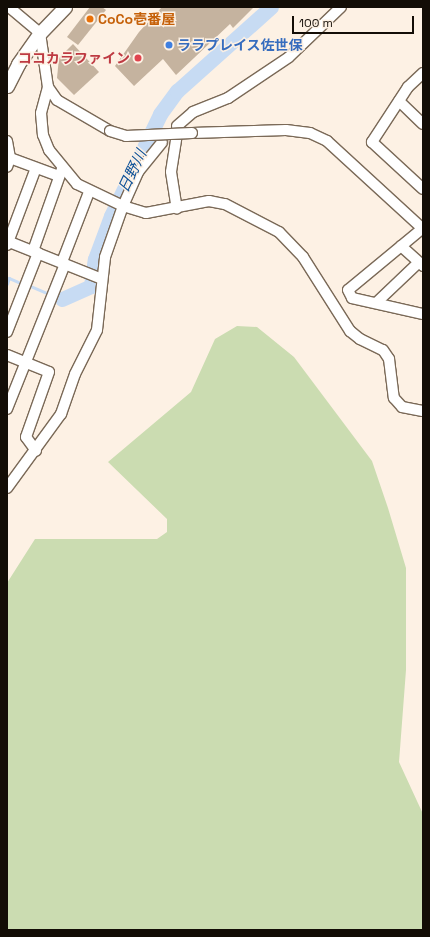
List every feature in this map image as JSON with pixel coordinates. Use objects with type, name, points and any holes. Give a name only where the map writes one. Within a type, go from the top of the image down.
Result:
[{"type":"main road","points":[[7,86],[18,64],[40,33],[65,7]]},
{"type":"street","points":[[9,7],[40,33],[48,87],[41,113],[43,135],[61,172],[89,192],[123,206],[146,213],[177,209],[209,201],[225,204],[279,232],[303,257],[350,331],[360,339],[383,350],[389,359],[394,398],[402,407],[423,411]]},
{"type":"street","points":[[177,209],[171,172],[177,130],[193,112],[228,98],[289,57],[340,7]]},
{"type":"street","points":[[423,73],[408,87],[372,142],[423,189]]},
{"type":"street","points":[[48,87],[57,100],[110,131],[126,136],[177,130],[192,133],[286,130],[310,133],[327,141],[423,228],[348,290],[352,298],[423,314]]},
{"type":"street","points":[[399,101],[423,124]]},
{"type":"street","points":[[7,142],[9,163],[61,172]]},
{"type":"street","points":[[7,488],[36,451],[61,414],[75,374],[97,330],[105,257],[123,206],[138,172],[162,142]]},
{"type":"street","points":[[36,168],[7,242],[102,279]]},
{"type":"street","points":[[7,332],[61,172]]},
{"type":"street","points":[[7,409],[26,363],[89,192]]},
{"type":"street","points":[[376,303],[421,264],[401,246]]},
{"type":"street","points":[[7,355],[49,372],[26,437],[36,451]]},
{"type":"green space","points":[[237,326],[257,327],[294,357],[372,461],[388,508],[406,568],[406,670],[399,762],[423,814],[423,930],[7,930],[7,583],[35,539],[157,539],[167,532],[167,519],[108,462],[191,392],[215,339]]},
{"type":"building","points":[[90,7],[102,7],[106,10],[78,45],[67,37]]},
{"type":"building","name":"ララプレイス佐世保","points":[[162,7],[254,7],[233,28],[230,24],[176,75],[163,59],[134,86],[115,66],[139,32]]},
{"type":"building","points":[[73,44],[99,72],[74,95],[57,78],[59,58]]},
{"type":"waterway","name":"日野川","points":[[62,299],[91,286],[95,259],[111,216],[160,114],[177,91],[271,7]]},
{"type":"waterway","name":"日野川","points":[[7,284],[9,278],[23,284]]},
{"type":"waterway","name":"日野川","points":[[28,285],[49,294]]},
{"type":"waterway","name":"日野川","points":[[54,296],[62,299]]},
{"type":"place","name":"CoCo壱番屋","points":[[90,19]]},
{"type":"place","name":"ララプレイス佐世保","points":[[169,45]]},
{"type":"place","name":"ココカラファイン","points":[[138,58]]}]
